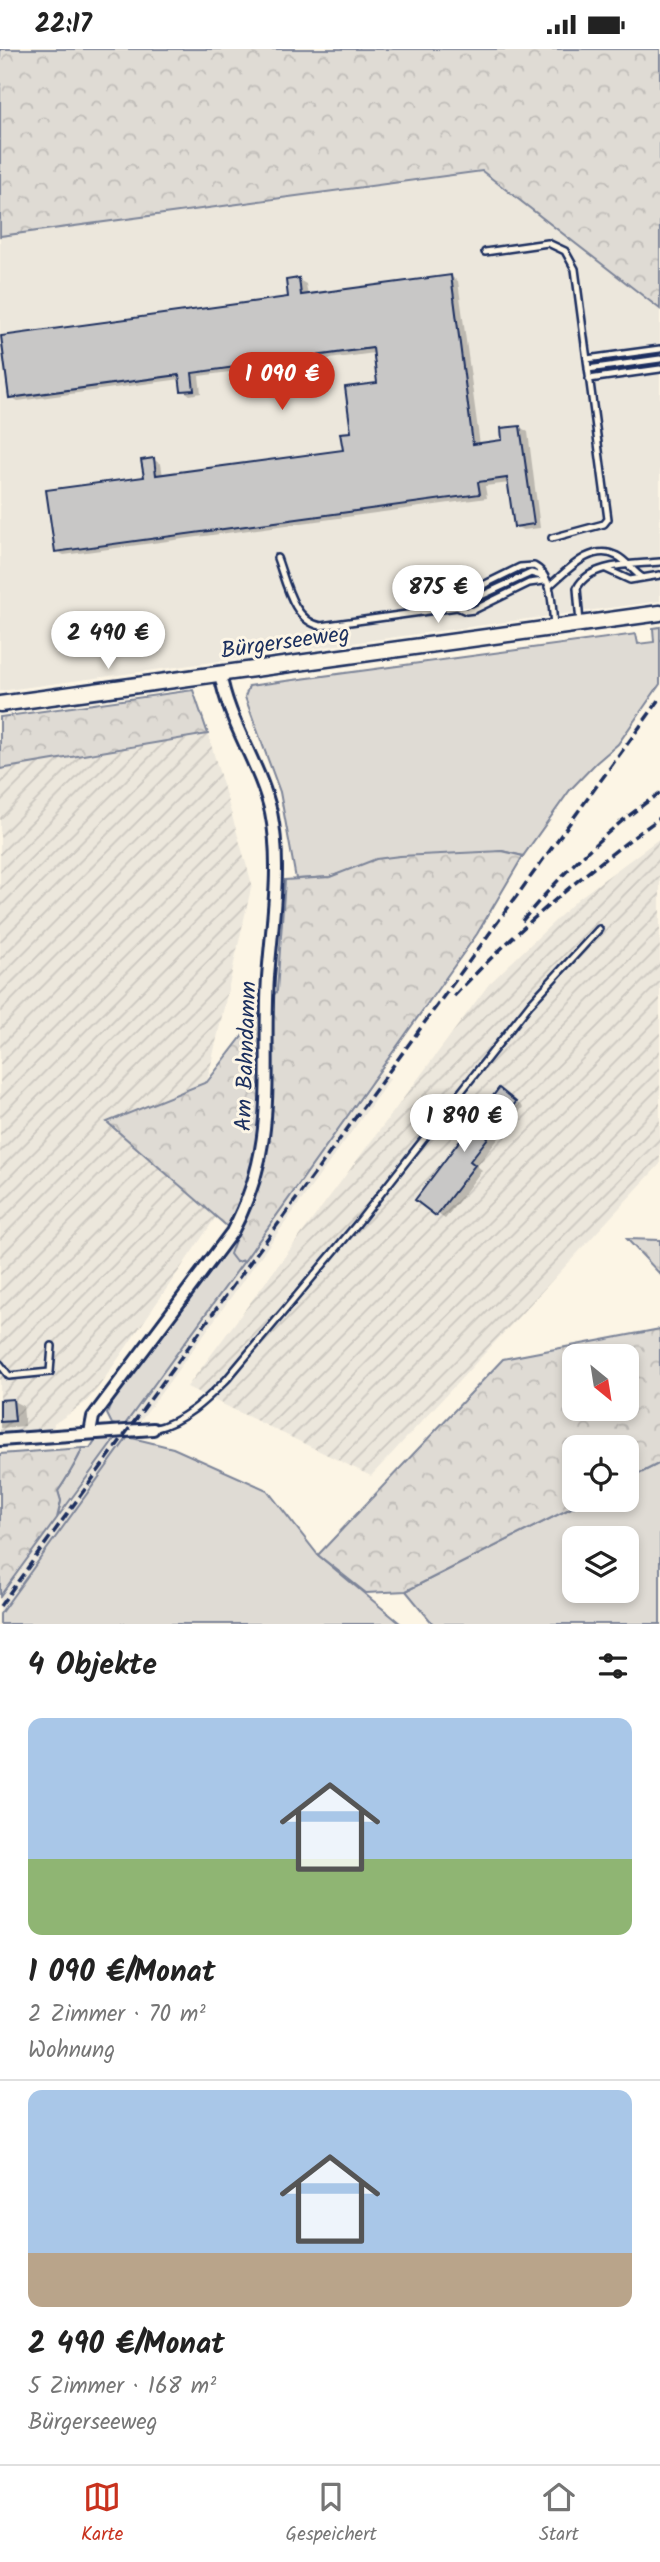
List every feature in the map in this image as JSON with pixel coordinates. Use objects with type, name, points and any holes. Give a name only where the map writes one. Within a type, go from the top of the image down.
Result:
[{"type":"street","name":"Bürgerseeweg","points":[[0,704],[660,613]]},
{"type":"street","name":"Am Bahndamm","points":[[90,1433],[93,1417],[232,1232],[247,1202],[263,1144],[267,1103],[268,980],[275,884],[275,842],[263,784],[225,695],[220,673]]},
{"type":"street","points":[[0,1440],[153,1429]]},
{"type":"lane","points":[[485,252],[548,243],[565,251],[575,269],[608,519],[604,524],[552,538]]},
{"type":"lane","points":[[587,359],[660,349]]},
{"type":"lane","points":[[588,369],[660,359]]},
{"type":"lane","points":[[589,379],[660,369]]},
{"type":"lane","points":[[277,558],[301,615],[312,624],[321,626],[457,607],[466,611],[474,610],[529,583],[547,584],[595,553],[613,554],[643,578]]},
{"type":"lane","points":[[580,624],[577,588],[586,576],[606,569],[660,562]]},
{"type":"lane","points":[[457,607],[465,594],[527,565],[540,569],[547,584],[555,627]]},
{"type":"lane","points":[[606,569],[630,580],[660,575]]},
{"type":"lane","points":[[153,1429],[186,1415],[228,1379],[357,1224],[530,1004],[599,929]]},
{"type":"lane","points":[[0,1364],[9,1375],[50,1373],[52,1346]]},
{"type":"shaded area","points":[[482,170],[660,309],[660,601],[0,691],[0,236]]},
{"type":"shaded area","points":[[208,734],[252,884],[207,1082],[107,1122],[216,1217],[86,1402],[54,1424],[53,1429],[0,1435],[0,769]]},
{"type":"shaded area","points":[[660,838],[660,1164],[371,1476],[187,1387],[489,984],[579,898]]},
{"type":"shaded area","points":[[381,1072],[390,1079],[0,1614],[0,1596]]},
{"type":"green space","points":[[0,49],[660,49],[660,309],[482,171],[0,236]]},
{"type":"green space","points":[[660,627],[660,684],[618,744],[570,790],[523,856],[502,851],[347,871],[330,877],[296,879],[280,792],[245,697],[249,686],[636,634],[638,644],[654,642],[653,628]]},
{"type":"green space","points":[[193,690],[208,734],[0,769],[0,717]]},
{"type":"green space","points":[[502,851],[523,856],[477,934],[245,1260],[236,1262],[230,1254],[237,1235],[107,1122],[207,1082],[277,991],[285,880],[330,877],[376,859]]},
{"type":"green space","points":[[237,1235],[236,1262],[245,1260],[123,1427],[112,1424],[107,1414],[111,1404]]},
{"type":"green space","points":[[627,1239],[660,1240],[660,1274]]},
{"type":"green space","points":[[660,1329],[660,1463],[639,1474],[639,1435],[562,1435],[563,1512],[406,1591],[366,1593],[318,1555],[503,1359],[562,1348],[562,1421],[639,1421],[639,1344],[582,1344]]},
{"type":"green space","points":[[128,1437],[173,1448],[267,1490],[318,1555],[401,1624],[0,1624],[0,1614]]},
{"type":"green space","points":[[96,1439],[115,1439],[57,1518],[61,1501],[58,1491],[82,1448],[90,1448]]},
{"type":"green space","points":[[82,1448],[58,1491],[61,1501],[57,1518],[0,1596],[0,1454]]},
{"type":"green space","points":[[660,1463],[660,1624],[433,1624],[406,1591],[563,1512],[639,1512],[639,1474]]},
{"type":"building","points":[[451,275],[473,444],[502,440],[501,428],[520,426],[534,524],[514,527],[507,478],[478,482],[480,494],[55,552],[46,490],[144,477],[141,460],[154,458],[156,475],[343,450],[340,433],[351,432],[345,387],[377,383],[373,348],[192,373],[194,390],[181,391],[179,375],[9,398],[1,336],[288,297],[286,280],[299,278],[301,295]]},
{"type":"building","points":[[499,1088],[516,1102],[470,1161],[475,1165],[436,1216],[415,1200]]},
{"type":"building","points":[[13,1399],[15,1421],[0,1422],[0,1400]]},
{"type":"railway","points":[[0,1606],[660,699]]},
{"type":"railway","points":[[522,921],[586,852],[660,793]]},
{"type":"railway","points":[[454,996],[553,902],[660,818]]}]
